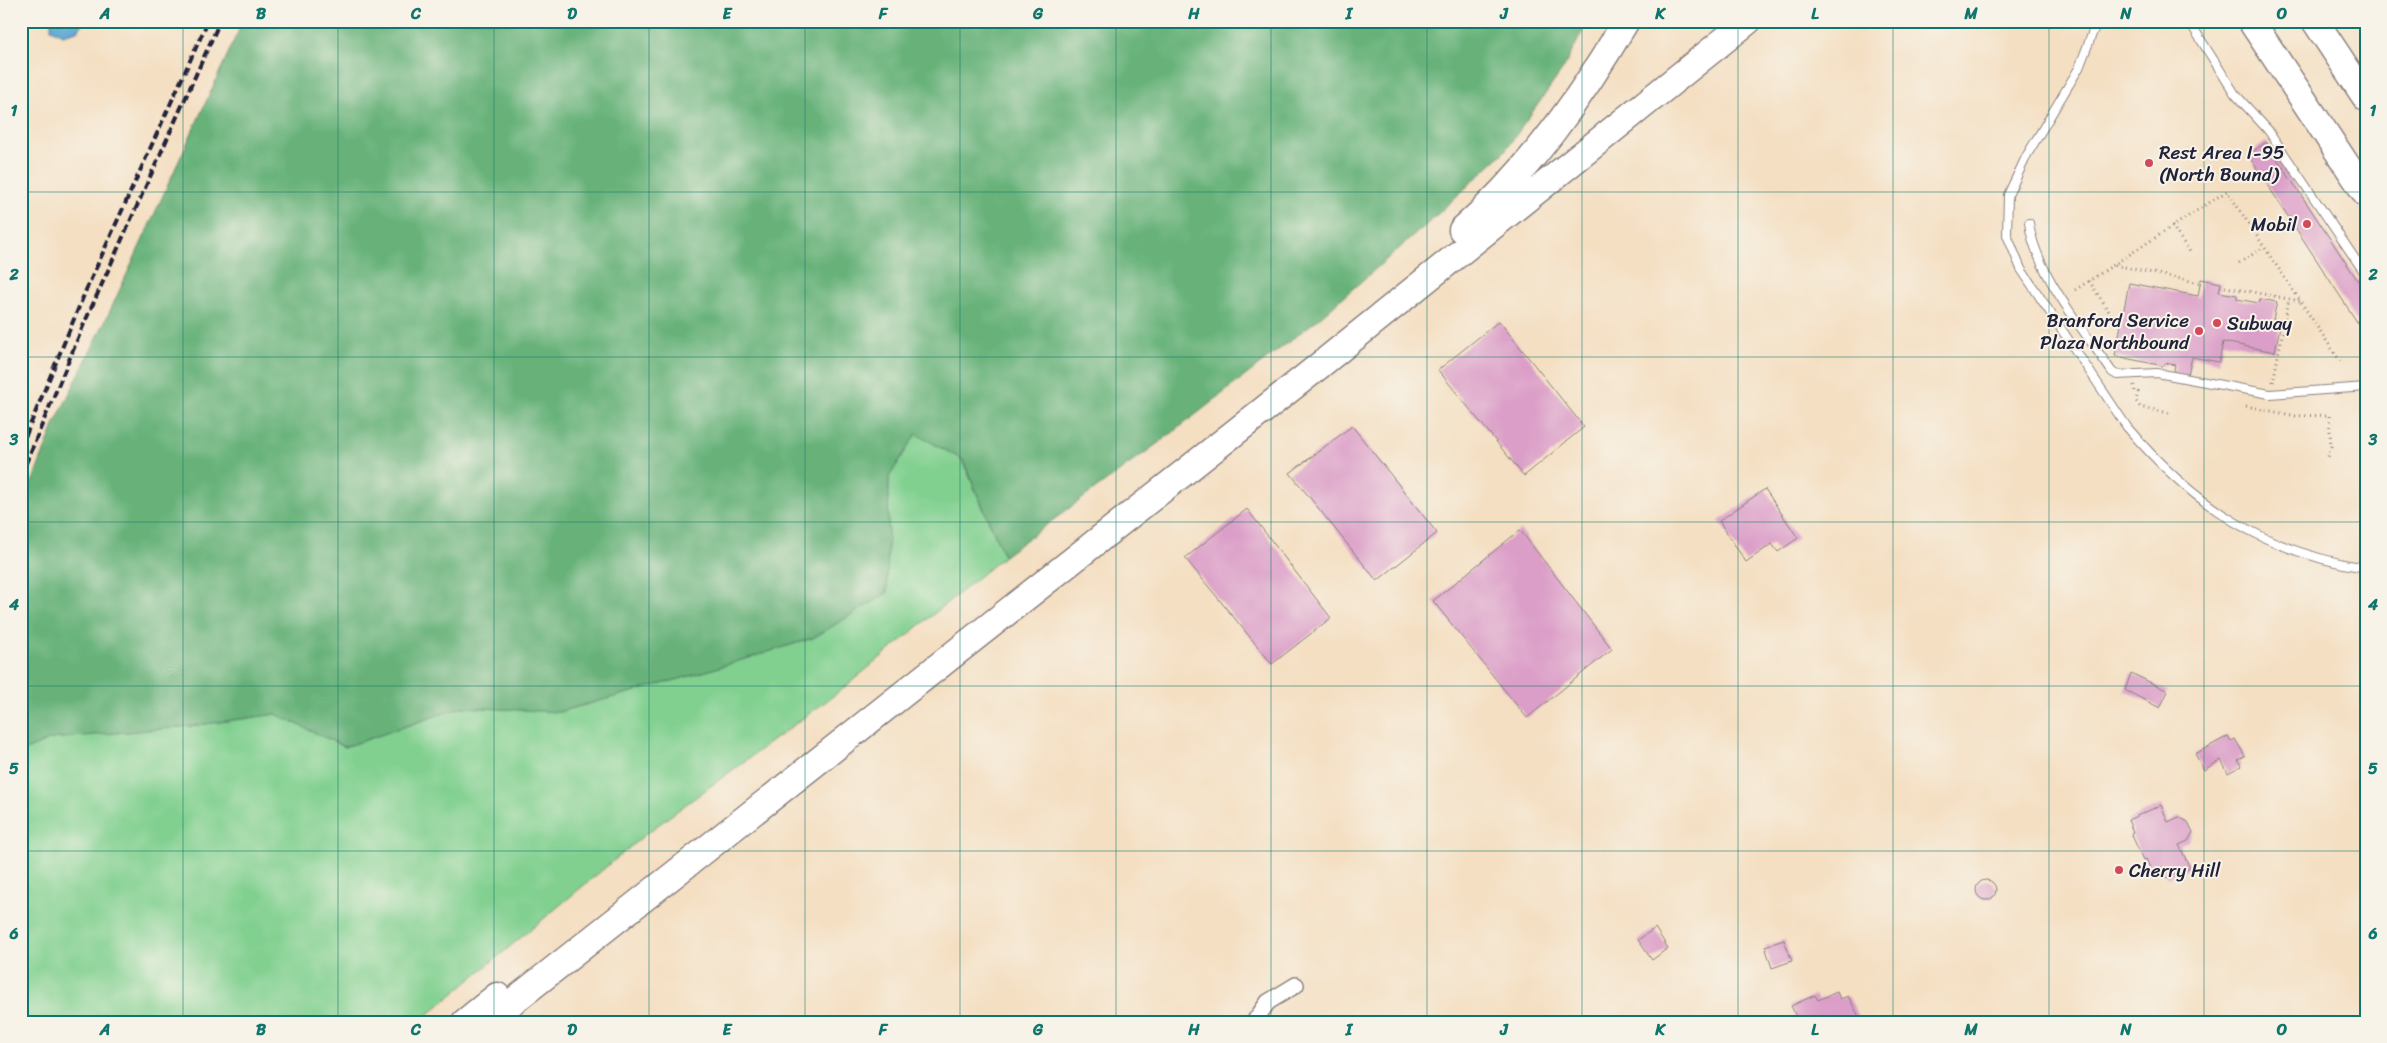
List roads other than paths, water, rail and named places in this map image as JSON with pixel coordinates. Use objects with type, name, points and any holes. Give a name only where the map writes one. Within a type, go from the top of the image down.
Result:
[{"type":"highway","points":[[465,1022],[1299,362],[1456,235],[1498,197],[1535,156],[1591,79],[1626,21]]},
{"type":"highway","points":[[487,1022],[1308,374],[1748,21]]},
{"type":"highway","points":[[2251,21],[2366,194]]},
{"type":"highway","points":[[2315,21],[2366,98]]},
{"type":"street","points":[[1254,1022],[1268,1002],[1296,985]]},
{"type":"lane","points":[[2096,21],[2079,68],[2026,155],[2008,195],[2008,235],[2021,269],[2127,427],[2146,450],[2181,483],[2230,520],[2266,540],[2296,552],[2340,564],[2366,568]]},
{"type":"lane","points":[[2189,21],[2235,94],[2268,130],[2366,275]]},
{"type":"lane","points":[[2029,223],[2035,250],[2046,273],[2112,372],[2122,376],[2157,373],[2270,394],[2366,387]]},
{"type":"water","points":[[51,21],[84,21],[77,31],[63,35],[51,29]]},
{"type":"railway","points":[[21,447],[86,290],[208,21]]},
{"type":"railway","points":[[21,475],[84,324],[220,21]]},
{"type":"place","name":"Rest Area I-95 (North Bound)","points":[[2149,163]]},
{"type":"place","name":"Mobil","points":[[2307,224]]},
{"type":"place","name":"Subway","points":[[2217,323]]},
{"type":"place","name":"Branford Service Plaza Northbound","points":[[2199,331]]},
{"type":"place","name":"Cherry Hill","points":[[2119,870]]}]
